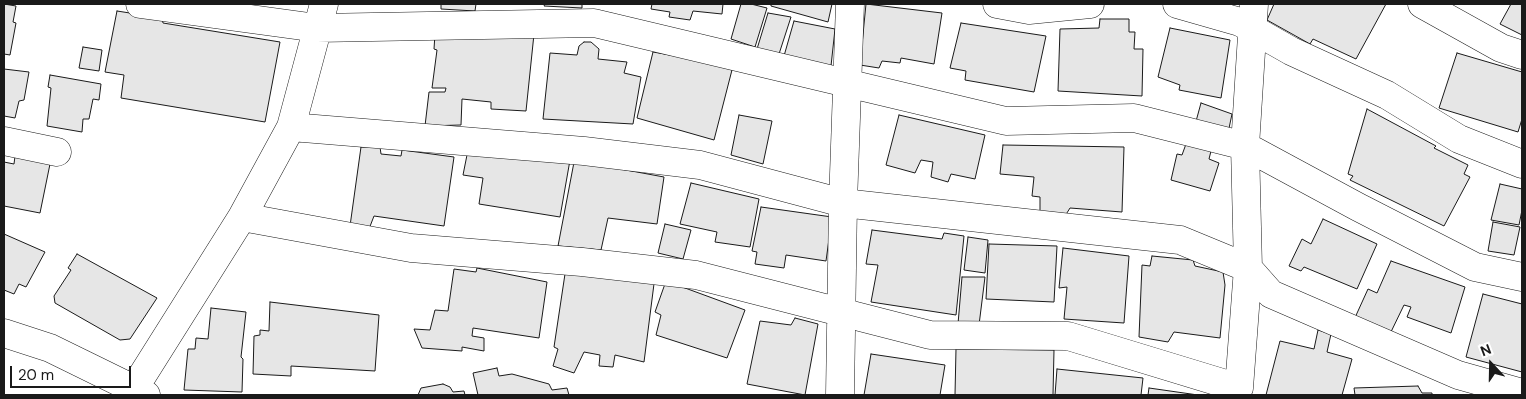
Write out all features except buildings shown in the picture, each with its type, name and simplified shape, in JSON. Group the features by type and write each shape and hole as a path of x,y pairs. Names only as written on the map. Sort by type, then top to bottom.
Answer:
{"street":[{"path":"140,4 320,16 594,23 1006,121 1134,118 1245,146 1475,267 1522,277"},
{"path":"840,395 843,203 850,4"},
{"path":"997,4 1029,10 1090,4"},
{"path":"1177,4 1240,22 1253,16"},
{"path":"1422,4 1501,48 1522,54"},
{"path":"4,333 50,348 136,393 242,217 291,126 320,16"},
{"path":"242,217 411,248 582,262 696,276 930,335 1068,336 1239,392 1248,268 1245,146 1253,16"},
{"path":"1253,16 1291,51 1387,95 1459,140 1522,164"},
{"path":"291,126 584,151 700,165 843,203 1180,240 1248,268 1271,294 1458,374 1522,393"},
{"path":"4,140 58,152"}]}
